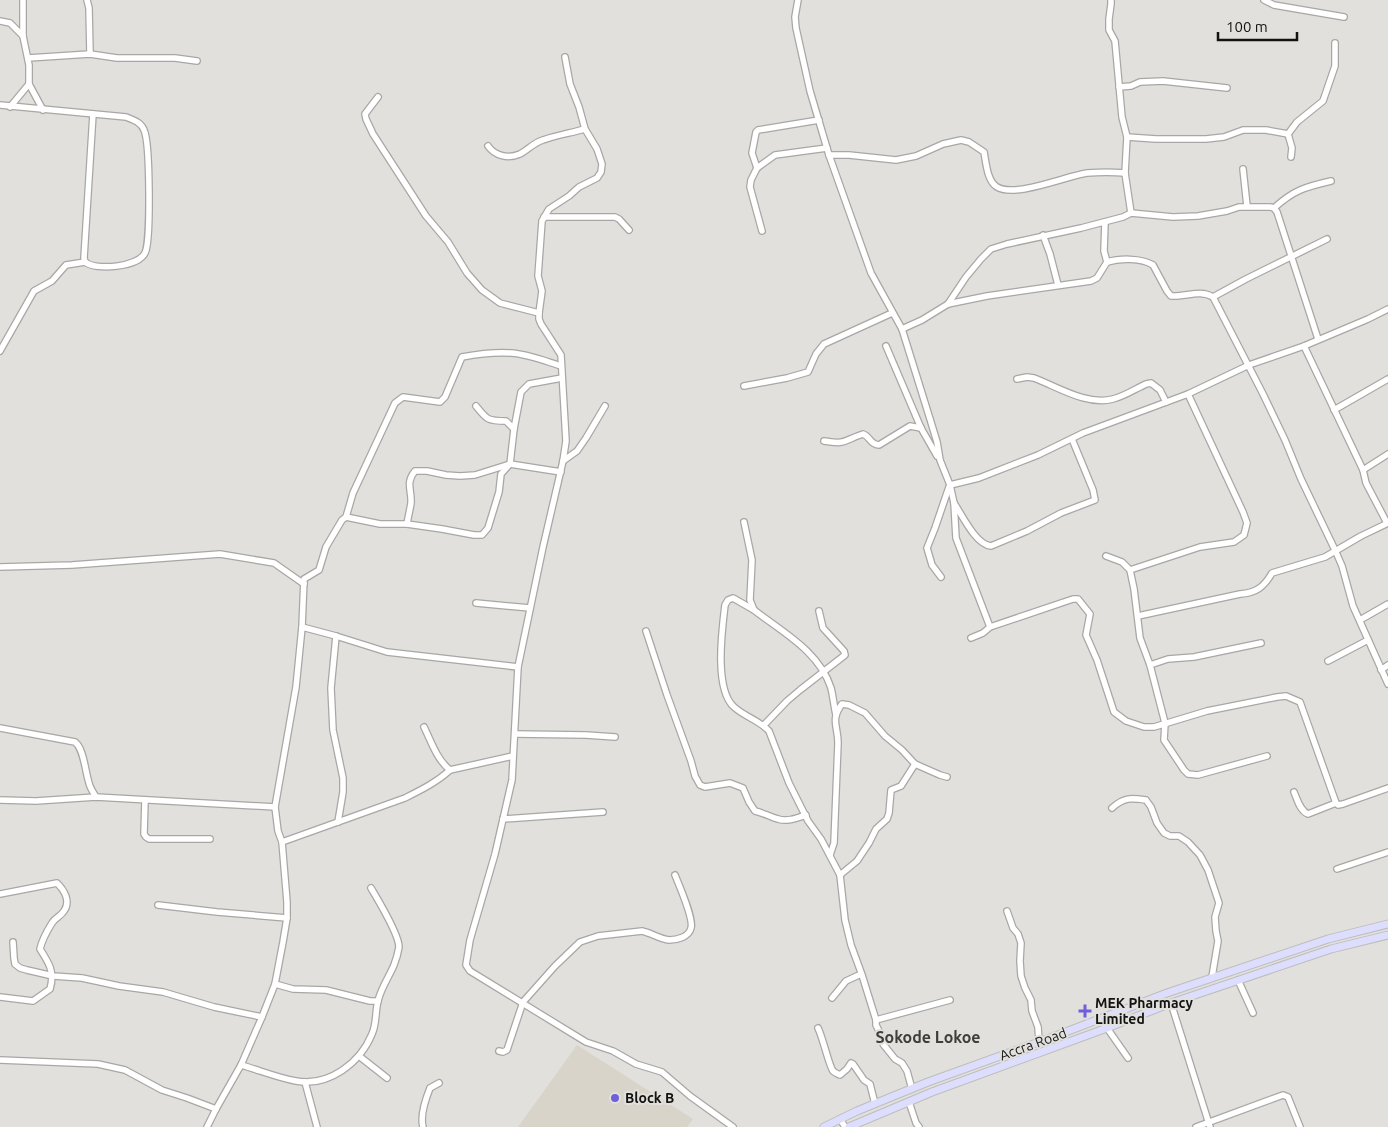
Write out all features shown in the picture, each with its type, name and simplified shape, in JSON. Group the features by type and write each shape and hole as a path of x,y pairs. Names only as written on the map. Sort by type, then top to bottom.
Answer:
{"main road":[{"name":"Accra Road","path":"824,1127 912,1089 1167,993 1328,939 1388,924"},
{"name":"Accra Road","path":"849,1127 909,1102 1171,1003 1331,950 1388,935"}],"street":[{"path":"23,0 23,36 29,65 29,84 43,110"},
{"path":"87,0 90,54"},
{"path":"798,0 795,17 796,28 810,91 829,155 871,273 902,329 933,427 940,460"},
{"path":"1111,0 1109,30 1115,41 1122,117 1127,137 1125,173 1131,213"},
{"path":"1264,0 1274,5 1344,17"},
{"path":"0,21 10,23 23,36"},
{"path":"1288,134 1297,122 1323,101 1335,66 1335,43"},
{"path":"28,58 90,54 117,58 175,58 197,61"},
{"path":"565,57 570,84 585,129 597,149 602,164 601,172 597,178 579,187 549,209 542,220 540,231 538,276 542,291 539,319 561,355 566,441 561,472 518,667 512,780 495,854 470,940 466,965 470,971 586,1042 613,1051 636,1064 662,1072 690,1096 733,1127"},
{"path":"1119,87 1131,86 1140,82 1162,81 1227,88"},
{"path":"10,107 29,84"},
{"path":"378,97 365,114 370,129 426,216 448,242 468,273 482,290 500,304 539,313"},
{"path":"0,105 126,117 139,123 144,130 147,146 149,179 147,250 142,258 117,266 88,265 84,262 66,265 52,281 34,291 0,351"},
{"path":"84,262 93,114"},
{"path":"757,168 752,153 758,130 819,120"},
{"path":"488,146 495,154 518,155 534,143 585,129"},
{"path":"1127,137 1206,139 1224,137 1243,130 1266,130 1288,134"},
{"path":"1288,134 1292,148 1291,157"},
{"path":"829,155 896,160 916,156 943,144 961,140 970,142 984,152 990,179 996,186 1004,190 1042,185 1086,173 1125,173"},
{"path":"762,231 750,187 757,168 775,155 827,148"},
{"path":"1243,168 1248,206"},
{"path":"1274,208 1296,191 1331,181"},
{"path":"948,304 981,259 991,249 1007,244 1105,222 1131,213 1198,216 1248,206 1274,208 1278,212 1318,339"},
{"path":"544,217 615,217 628,230"},
{"path":"902,329 922,320 948,304 1097,278 1107,262 1104,251 1105,222"},
{"path":"1043,236 1058,285"},
{"path":"1213,297 1327,239"},
{"path":"1107,262 1134,260 1150,263 1171,296 1200,293 1213,297 1249,365 1335,550 1342,566 1353,606 1388,684"},
{"path":"950,484 979,478 1038,455 1083,433 1188,394 1249,365 1304,346 1388,309"},
{"path":"744,386 808,372 816,354 824,344 892,313"},
{"path":"886,346 921,428 940,460 950,484 954,502 956,538 990,627"},
{"path":"1138,616 1249,593 1265,584 1272,573 1325,557 1387,523 1366,484 1363,470 1304,346"},
{"path":"207,1127 241,1065 262,1017 275,984 283,942 287,902 282,842 278,831 275,807 296,687 302,627 304,579 320,570 326,547 342,520 346,517 354,493 395,403 403,397 440,402 445,397 462,357 511,353 533,357 562,366"},
{"path":"346,517 380,524 426,526 482,535 488,528 501,474 510,464 521,392 529,384 562,378"},
{"path":"1017,379 1034,378 1072,395 1104,400 1113,399 1151,383 1160,390 1166,402"},
{"path":"1334,410 1388,379"},
{"path":"1130,570 1200,547 1234,542 1244,535 1247,523 1243,512 1188,394"},
{"path":"476,406 491,421 506,422 514,429"},
{"path":"563,461 577,451 605,406"},
{"path":"824,441 843,443 863,434 872,443 879,445 910,426 921,428"},
{"path":"954,502 979,540 985,546 990,546 1027,531 1061,513 1095,500 1093,490 1072,439"},
{"path":"1363,470 1388,454"},
{"path":"407,524 411,504 410,478 415,471 460,476 475,475 510,464 561,472"},
{"path":"941,577 932,565 927,548 936,528 950,484"},
{"path":"744,522 752,560 750,600 754,610"},
{"path":"0,567 220,554 274,563 304,584"},
{"path":"1106,556 1122,562 1130,570 1140,638 1150,665 1165,723 1164,736 1166,743 1184,770 1188,774 1198,775 1267,756"},
{"path":"836,715 830,687 819,663 796,642 754,610 733,598 728,600 725,605 720,663 725,688 732,706 769,731 789,783 808,821 821,838 840,875 850,945 862,974 876,1025 883,1044 895,1059 902,1063 907,1071 912,1089"},
{"path":"971,638 983,633 990,627 1072,598 1078,599 1090,614 1086,635 1097,660 1114,712 1126,721 1144,727 1154,727 1207,711 1286,696 1292,698 1300,702 1336,803"},
{"path":"476,603 530,608"},
{"path":"1360,620 1388,604"},
{"path":"764,726 787,701 823,671 844,657 846,653 823,628 819,611"},
{"path":"302,627 387,652 518,667"},
{"path":"646,631 666,695 700,785 705,787 737,785 743,788 755,812 764,813 778,819 789,820 806,815"},
{"path":"336,636 332,688 333,730 343,778 343,792 338,822"},
{"path":"1328,661 1368,640"},
{"path":"1150,665 1168,659 1194,658 1261,643"},
{"path":"1381,670 1388,666"},
{"path":"830,855 834,844 836,812 838,733 835,719 840,706 844,704 859,709 915,764 940,776 947,777"},
{"path":"424,727 440,760 450,770"},
{"path":"0,728 78,744 82,753 89,785 96,797"},
{"path":"515,734 616,737"},
{"path":"282,842 404,798 418,792 450,770 513,756"},
{"path":"840,875 858,861 876,829 888,819 892,790 901,786 915,764"},
{"path":"1294,792 1302,811 1308,814 1336,803 1338,805 1343,804 1388,788"},
{"path":"0,800 36,801 96,797 275,807"},
{"path":"1112,808 1121,800 1134,798 1146,800 1164,833 1170,836 1180,836 1200,855 1208,870 1219,903 1215,917 1218,941 1212,978"},
{"path":"145,800 144,834 149,840 210,839"},
{"path":"503,819 603,812"},
{"path":"1336,869 1388,852"},
{"path":"499,1051 507,1050 523,1002 555,966 580,942 598,936 642,931 664,939 678,940 689,933 692,927 690,917 675,875"},
{"path":"0,894 57,882 64,890 67,900 65,911 53,921 41,942 40,949 50,964 53,976 50,989 33,1001 0,997"},
{"path":"241,1065 298,1082 314,1082 339,1073 352,1064 366,1047 376,1021 378,1001 394,964 399,946 389,921 371,888"},
{"path":"158,905 286,918"},
{"path":"1008,911 1013,928 1018,934 1021,943 1020,961 1022,976 1038,1027 1039,1042"},
{"path":"13,942 15,964 20,968 53,976 82,978 163,992 214,1007 262,1017"},
{"path":"832,998 846,981 862,974"},
{"path":"1238,980 1253,1014"},
{"path":"275,984 301,990 326,990 370,1001 378,1001"},
{"path":"876,1020 950,1000"},
{"path":"1171,1003 1209,1124"},
{"path":"818,1028 822,1035 832,1070 840,1075 851,1063 853,1064 864,1080 870,1084 876,1104"},
{"path":"1107,1028 1128,1058"},
{"path":"359,1056 387,1078"},
{"path":"0,1060 98,1064 125,1070 162,1090 216,1110"},
{"path":"305,1082 317,1127"},
{"path":"423,1127 421,1118 427,1094 430,1088 439,1083"},
{"path":"1196,1127 1209,1124 1283,1095 1288,1097 1300,1127"},
{"path":"909,1102 919,1127"},
{"path":"840,1119 845,1127"}],"shaded area":[{"path":"577,1045 693,1119 687,1127 518,1127"}],"place":[{"name":"MEK Pharmacy Limited","path":"1085,1011"},
{"name":"Block B","path":"615,1098"}],"district":[{"name":"Sokode Lokoe","path":"928,1037"}]}
